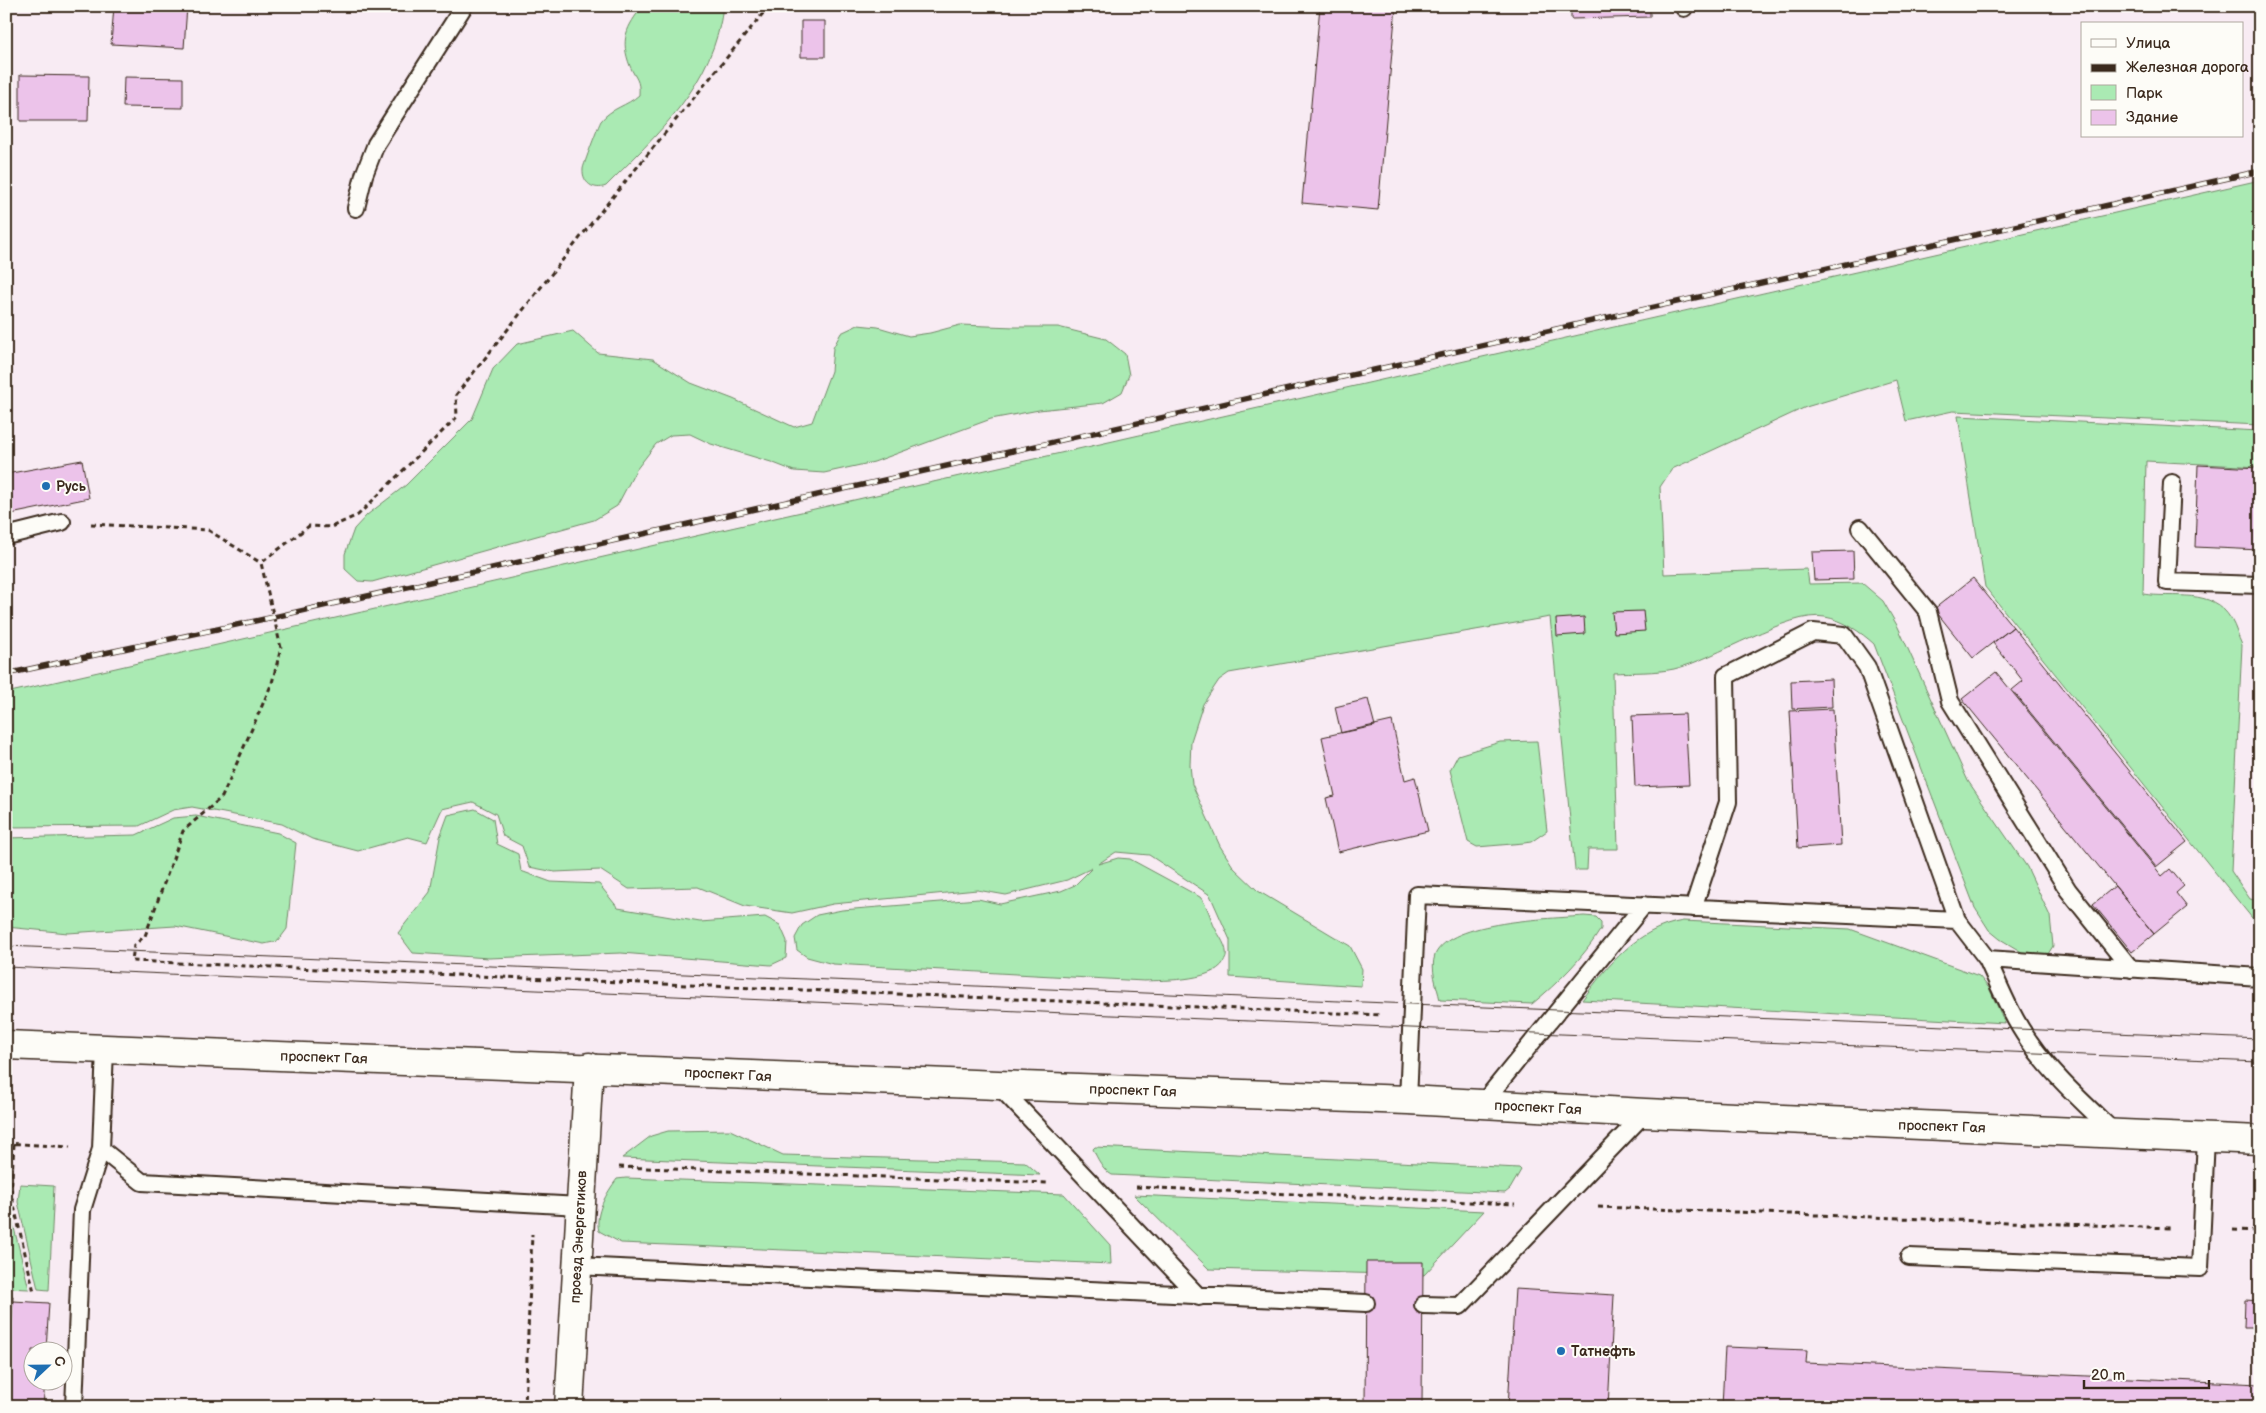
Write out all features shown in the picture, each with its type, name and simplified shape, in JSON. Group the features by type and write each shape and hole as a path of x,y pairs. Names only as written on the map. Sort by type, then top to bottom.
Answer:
{"main road":[{"name":"проспект Гая","path":"6,1045 589,1067 998,1086 1408,1100 1645,1113 2260,1140"},
{"name":"проезд Энергетиков","path":"569,1407 589,1067"}],"lane":[{"path":"356,208 364,176 376,144 464,6"},
{"path":"2172,483 2168,582 2260,585"},
{"path":"6,536 62,522"},
{"path":"1860,528 1928,612 1950,701 2068,890 2131,969"},
{"path":"1692,908 1728,802 1726,676 1813,632 1844,635 1868,667 1957,920 1987,959 2014,1016 2029,1041 2062,1082 2115,1133"},
{"path":"1408,1100 1417,895 1957,920"},
{"path":"1482,1104 1644,906"},
{"path":"1987,959 2260,977"},
{"path":"74,1407 82,1210 101,1150 105,1049"},
{"path":"998,1086 1199,1297"},
{"path":"1423,1305 1460,1306 1645,1113"},
{"path":"1909,1256 2200,1268 2206,1138"},
{"path":"101,1150 142,1182 580,1206"},
{"path":"576,1266 1199,1297 1366,1303"}],"path":[{"path":"261,563 309,526 331,527 358,515 457,417 456,395 598,215 768,6"},
{"path":"62,522 208,530 261,563 281,648 272,683 222,797 183,831 145,936 134,945 132,961 1412,1016"},
{"path":"6,1143 101,1150"},
{"path":"14,1144 11,1193 34,1292"},
{"path":"582,1165 1556,1206 2260,1231"},
{"path":"525,1407 534,1203"}],"green space":[{"path":"643,6 723,6 718,34 709,59 681,106 645,147 606,186 593,187 584,178 583,169 601,121 609,113 639,95 638,82 627,57 625,41 632,21"},
{"path":"2260,180 2260,425 1953,411 1906,421 1896,380 1806,407 1672,469 1660,487 1664,574 1807,569 1809,584 1862,583 1883,601 1898,627 1968,781 2027,867 2050,916 2053,946 2048,954 2041,957 2025,954 2000,939 1989,930 1975,908 1874,644 1851,627 1825,617 1810,617 1792,621 1674,669 1652,672 1613,673 1618,849 1588,849 1587,870 1575,870 1550,617 1229,673 1219,680 1203,704 1191,741 1190,765 1192,784 1220,846 1234,868 1258,891 1350,946 1362,969 1361,986 1230,977 1230,940 1210,895 1149,855 1116,852 1098,864 1118,858 1130,859 1200,897 1226,949 1226,957 1221,965 1213,971 1177,980 1144,981 833,964 807,957 797,950 795,938 802,925 817,915 842,910 978,899 1000,904 1061,891 1075,885 1092,868 1067,880 1006,895 977,890 833,904 792,913 745,906 698,887 629,889 600,870 555,872 529,867 522,846 503,836 496,814 473,802 442,809 427,842 408,837 358,851 312,839 282,824 192,807 173,810 139,826 6,827 6,693"},
{"path":"858,325 878,327 909,336 960,325 1058,327 1106,339 1125,354 1129,375 1122,392 1103,403 1039,410 991,419 874,462 824,473 794,471 711,444 690,434 671,435 656,444 636,470 617,506 594,520 372,582 358,581 345,569 345,554 354,529 367,515 406,485 472,419 493,369 517,344 573,331 598,353 653,359 691,383 733,399 794,427 812,422 831,371 833,348 841,333"},
{"path":"1958,416 2260,431 2260,467 2146,461 2143,594 2192,596 2214,602 2231,619 2242,645 2231,871 2250,899 2260,901 2260,941 2252,918 1985,587"},
{"path":"1537,741 1547,831 1531,842 1524,843 1477,847 1468,842 1450,770 1458,755 1500,742"},
{"path":"475,809 493,819 497,844 518,854 521,871 551,882 599,884 618,908 700,922 765,917 780,925 787,941 786,958 771,965 621,953 489,958 413,953 398,933 430,892 440,837 448,815"},
{"path":"196,816 278,833 296,843 287,929 278,941 264,944 175,926 68,933 6,927 6,838 136,835 173,818"},
{"path":"1584,916 1596,917 1601,922 1601,929 1570,969 1532,1004 1440,1000 1433,966 1435,955 1444,943 1480,928 1526,920"},
{"path":"1683,921 1850,929 1979,976 1989,988 2005,1023 1582,1000 1613,962 1637,940 1666,925"},
{"path":"730,1130 783,1155 1025,1162 1040,1175 622,1158 651,1136 668,1131"},
{"path":"1095,1147 1519,1168 1521,1170 1510,1189 1505,1193 1112,1175 1098,1160 1093,1149"},
{"path":"617,1179 1064,1194 1110,1245 1111,1264 621,1243 599,1231 598,1218 602,1204 613,1184"},
{"path":"20,1184 54,1186 49,1290 38,1289 18,1202"},
{"path":"6,1195 29,1289 6,1288"},
{"path":"1134,1195 1484,1211 1424,1275 1209,1269"}],"building":[{"path":"114,6 187,6 184,48 111,44"},
{"path":"1320,6 1396,6 1378,210 1302,203"},
{"path":"1571,6 1650,6 1650,17 1571,19"},
{"path":"801,21 825,21 825,57 801,57"},
{"path":"20,75 89,76 88,121 20,121"},
{"path":"124,77 183,78 183,108 123,107"},
{"path":"2256,365 2260,365 2260,379"},
{"name":"Русь","path":"82,460 89,498 6,515 6,474"},
{"path":"2198,465 2260,468 2260,550 2195,547"},
{"path":"1853,551 1854,579 1814,580 1812,552"},
{"path":"1973,578 2013,627 1973,658 1934,609"},
{"path":"1643,611 1645,631 1614,633 1612,612"},
{"path":"1584,617 1585,634 1557,636 1556,619"},
{"path":"2013,627 2187,842 2156,867 2012,690 2023,681 1993,643"},
{"path":"1996,672 2162,876 2170,869 2184,886 2176,893 2187,907 2154,934 1962,699"},
{"path":"1831,679 1832,707 1792,709 1791,681"},
{"path":"1368,699 1375,726 1341,733 1335,707"},
{"path":"1833,709 1841,845 1798,848 1790,711"},
{"path":"1685,714 1689,785 1635,787 1632,716"},
{"path":"1392,721 1405,780 1415,777 1428,831 1338,852 1326,798 1335,796 1322,737"},
{"path":"2115,886 2154,934 2132,952 2093,904"},
{"path":"1366,1262 1423,1262 1422,1407 1365,1407"},
{"name":"Татнефть","path":"1515,1289 1614,1295 1608,1407 1508,1407"},
{"path":"6,1296 13,1296 6,1407"},
{"path":"2245,1300 2260,1301 2260,1328 2244,1328"},
{"path":"13,1301 49,1303 47,1340 22,1340 22,1390 44,1390 43,1407 6,1407"},
{"path":"1725,1347 1807,1350 1806,1363 2260,1384 2260,1407 1722,1407"}],"tram line":[{"path":"6,946 2260,1039"},
{"path":"6,967 1411,1028 2260,1062"}],"railway":[{"path":"6,674 274,617 2260,171"}],"place":[{"name":"Русь","path":"46,486"},
{"name":"Татнефть","path":"1561,1351"}]}
